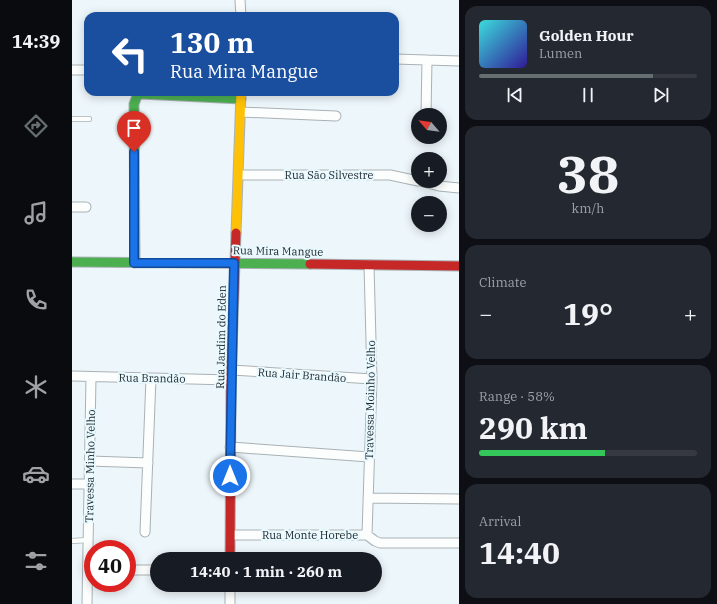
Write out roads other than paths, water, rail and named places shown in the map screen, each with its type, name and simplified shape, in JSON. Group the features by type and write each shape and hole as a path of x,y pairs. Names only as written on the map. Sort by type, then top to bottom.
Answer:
{"street":[{"path":"240,0 241,12"},
{"path":"399,59 459,61"},
{"path":"426,108 427,60"},
{"path":"72,70 84,70"},
{"path":"134,263 134,104 137,96"},
{"name":"Rua Jardim do Eden","path":"230,552 231,380 241,96"},
{"path":"241,112 336,116"},
{"name":"Rua São Silvestre","path":"239,175 390,175 411,179"},
{"name":"Rua São Silvestre","path":"447,187 459,188"},
{"path":"72,207 86,207"},
{"name":"Rua Mira Mangue","path":"72,262 459,266"},
{"name":"Travessa Moinho Velho","path":"367,534 372,380 369,265"},
{"name":"Rua Jair Brandão","path":"232,370 372,380"},
{"name":"Rua Brandão","path":"72,376 231,380"},
{"name":"Travessa Minho Velho","path":"89,540 91,377"},
{"path":"146,532 151,378"},
{"path":"230,447 369,457"},
{"path":"90,461 148,463"},
{"path":"72,484 90,484"},
{"path":"368,498 459,500"},
{"name":"Rua Monte Horebe","path":"231,535 367,534 370,538 380,543 459,543"},
{"path":"136,570 150,570"},
{"name":"Travessa Minho Velho","path":"88,604 89,592"},
{"path":"230,592 230,604"}],"lane":[{"path":"72,119 90,119"},
{"path":"72,541 84,540"}]}
